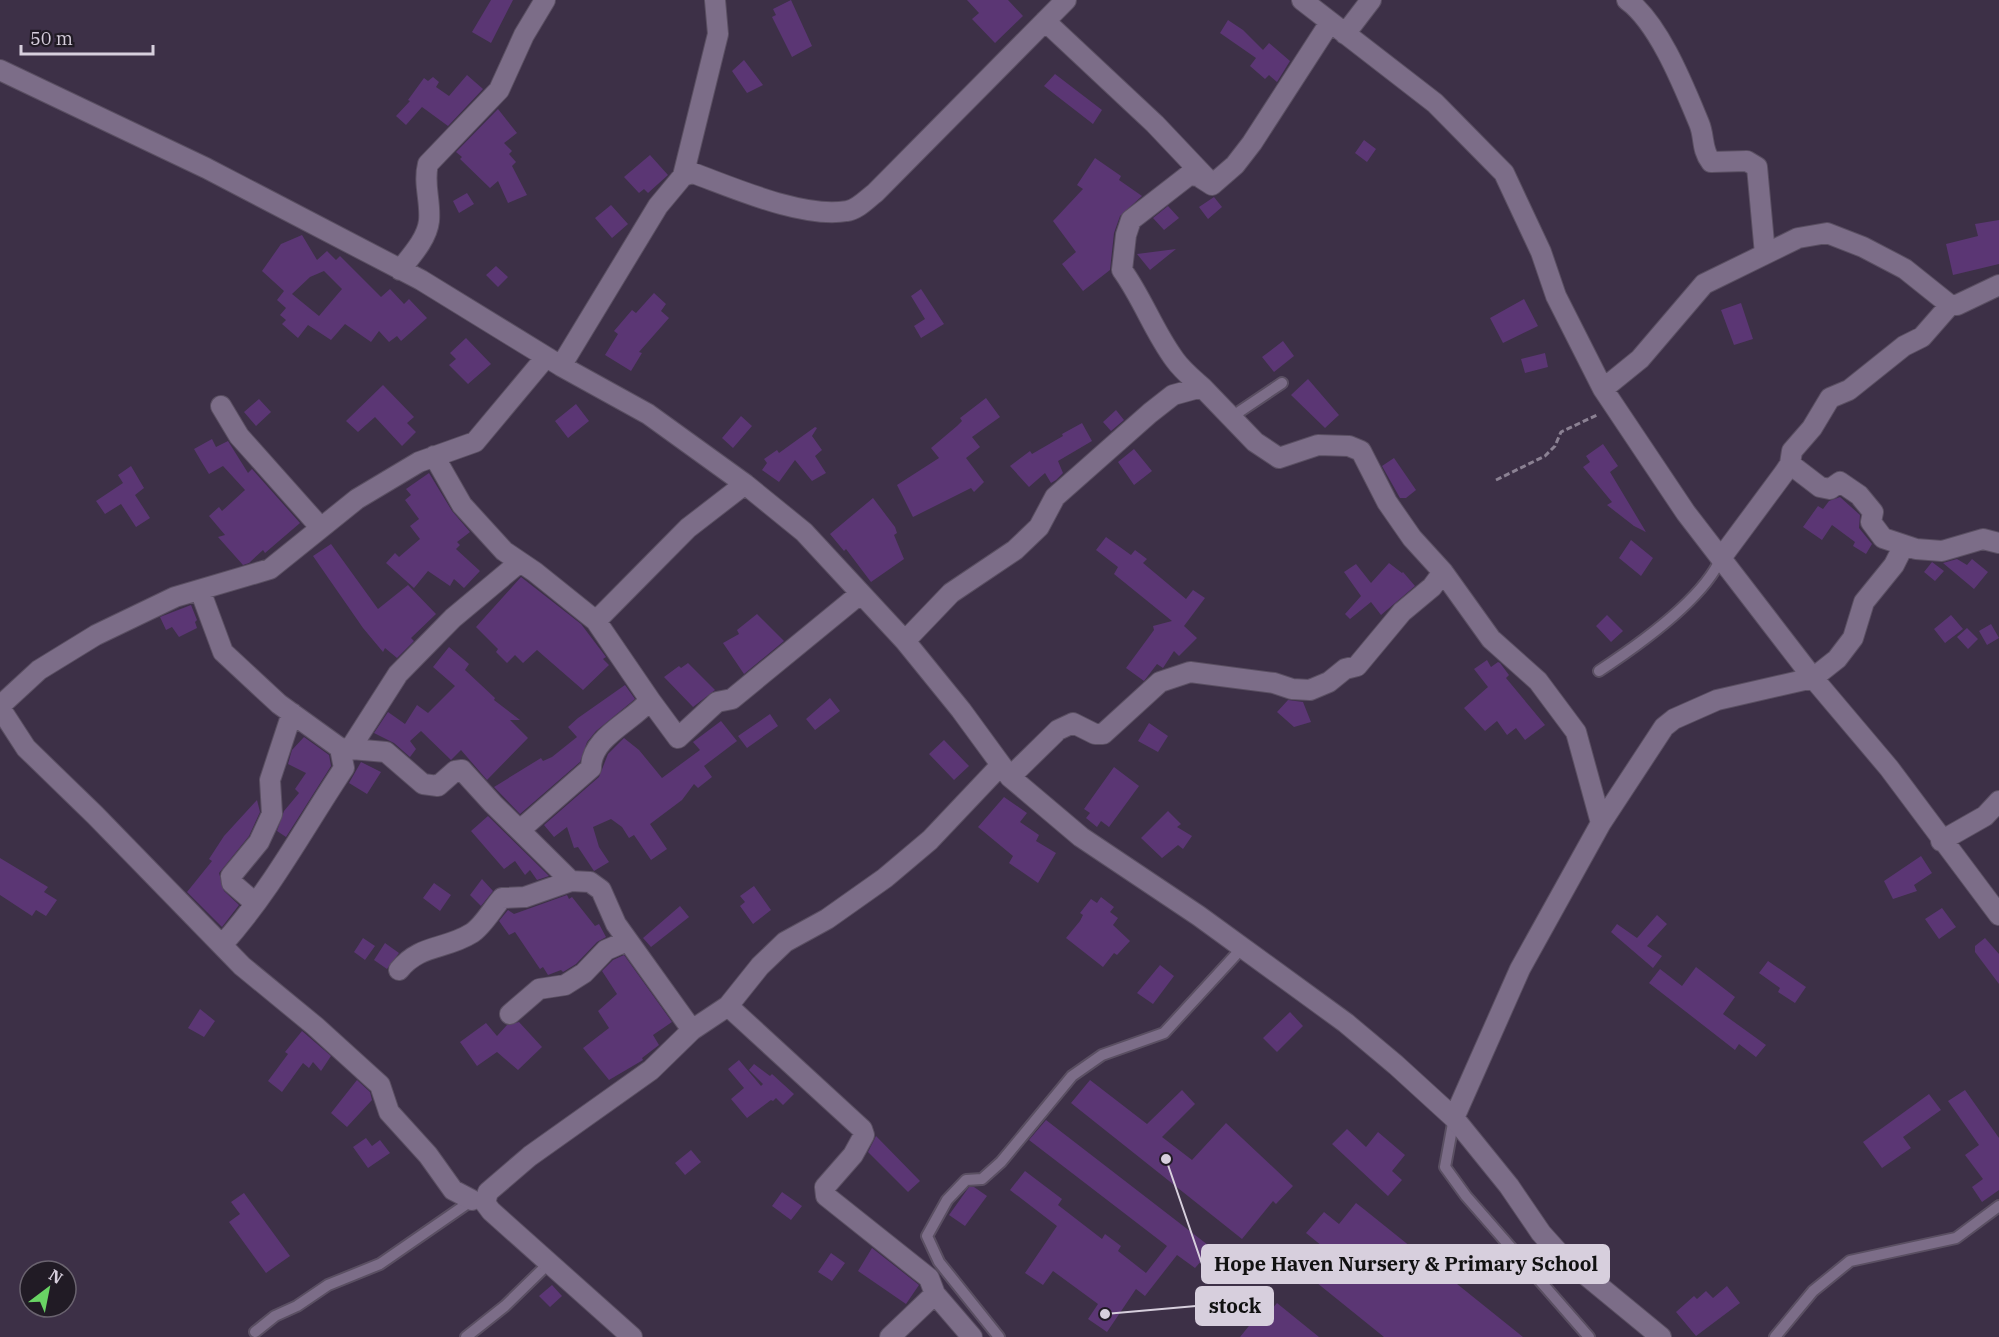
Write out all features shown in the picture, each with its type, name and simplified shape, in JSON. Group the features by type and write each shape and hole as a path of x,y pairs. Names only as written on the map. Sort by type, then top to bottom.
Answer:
{"street":[{"path":"400,270 422,240 429,221 424,179 428,164 499,90 524,35 545,0"},
{"path":"632,1337 548,1264 490,1210 480,1196 453,1190 428,1155 388,1113 380,1085 315,1026 242,966 95,815 26,748 0,707 39,670 96,635 175,597 270,568 357,499 419,462 476,442 554,361 658,206 683,176 718,34 715,0"},
{"path":"683,176 693,173 758,197 810,210 850,211 875,194 1066,0"},
{"path":"1302,0 1435,103 1504,173 1541,252 1556,296 1603,389 1686,513 1813,678 1889,768 1941,841 1999,915"},
{"path":"1212,185 1235,165 1337,29 1371,0"},
{"path":"1627,0 1656,34 1700,126 1704,153 1711,162 1746,161 1757,167 1765,254"},
{"path":"1045,21 1155,124 1212,185"},
{"path":"0,70 206,168 400,270 648,414 745,484 804,532 905,641 961,710 1005,771 1081,837 1159,887 1346,1023 1454,1118 1491,1162 1541,1233 1559,1253 1661,1337"},
{"path":"1212,185 1198,176 1189,175 1131,220 1126,234 1122,270 1139,294 1155,327 1176,361 1230,418 1255,442 1280,458 1318,445 1349,446 1361,451 1387,502 1412,538 1443,572 1491,639 1538,681 1576,732 1601,824"},
{"path":"1603,389 1640,359 1704,284 1798,238 1827,233 1863,247 1905,269 1950,305 1957,306 1999,285"},
{"path":"1721,558 1790,464 1792,451 1812,429 1830,398 1849,390 1904,346 1922,338 1950,305"},
{"path":"905,641 951,593 1015,550 1039,527 1055,497 1150,413 1173,395 1202,387"},
{"path":"221,406 239,436 321,528"},
{"path":"434,456 462,505 504,551 596,621 678,738 717,702 732,699 860,594"},
{"path":"1790,464 1820,487 1830,489 1840,482 1859,495 1873,512 1871,522 1883,538 1904,545 1942,551 1983,539 1999,543"},
{"path":"596,621 688,528 745,484"},
{"path":"1454,1118 1520,969 1601,824 1664,727 1674,719 1717,700 1813,678 1837,659 1853,638 1864,602 1894,565 1904,545"},
{"path":"222,945 255,903 305,831 344,768 345,749 398,674 453,618 520,561"},
{"path":"480,1196 530,1156 651,1070 693,1030 728,1006 759,966 784,942 827,919 885,878 1005,771 1058,730 1073,723 1095,734 1103,734 1160,682 1190,672 1310,690 1329,682 1346,669 1357,666 1402,612 1432,586 1443,572"},
{"path":"200,590 223,652 292,713 345,749 386,752 423,784 438,786 455,771 462,770 571,880"},
{"path":"520,830 591,768 591,756 602,741 639,714 650,700"},
{"path":"255,903 232,883 231,876 259,842 272,814 270,780 292,713"},
{"path":"1941,841 1985,816 1999,801"},
{"path":"399,970 410,957 451,945 475,931 502,898 525,897 571,880 590,882 601,890 616,924 627,941 693,1030"},
{"path":"510,1014 539,989 565,985 584,973 606,950 627,941"},
{"path":"728,1006 862,1130 864,1135 853,1155 825,1187 826,1196 929,1278 935,1294 972,1337"},
{"path":"890,1337 935,1294"}],"lane":[{"path":"1230,418 1282,383"},
{"path":"1599,671 1648,636 1680,608 1714,575 1721,558"},
{"path":"999,1337 939,1262 927,1236 947,1200 966,1180 982,1179 1001,1162 1072,1076 1102,1055 1164,1033 1242,948"},
{"path":"1454,1118 1444,1167 1466,1196 1589,1337"},
{"path":"255,1332 275,1316 297,1306 328,1285 380,1264 480,1196"},
{"path":"1775,1337 1813,1291 1850,1261 1956,1238 1999,1206"},
{"path":"466,1337 505,1306 548,1264"}],"path":[{"path":"1496,480 1545,456 1555,446 1561,432 1571,425 1616,408"}],"building":[{"path":"491,0 513,0 491,43 472,32"},
{"path":"791,0 812,46 792,57 772,17 776,15 773,9"},
{"path":"967,0 1008,0 1023,16 995,43 972,19 979,13"},
{"path":"1228,20 1243,30 1263,50 1269,43 1290,61 1277,82 1269,75 1265,79 1250,66 1256,58 1220,33"},
{"path":"744,60 763,85 747,93 732,71"},
{"path":"1055,74 1102,110 1093,124 1044,86"},
{"path":"467,75 483,89 448,126 422,107 406,125 396,116 410,101 408,100 424,78 428,81 433,77 439,82 436,87 449,96"},
{"path":"498,109 517,133 504,143 512,151 509,154 516,162 512,166 527,195 508,203 498,181 490,188 460,159 462,157 456,152"},
{"path":"1364,140 1376,149 1367,162 1355,153"},
{"path":"650,155 668,175 648,193 644,189 639,193 624,177"},
{"path":"1095,158 1121,176 1119,180 1142,196 1120,216 1114,233 1110,270 1083,291 1062,264 1076,252 1053,221 1083,189 1077,185"},
{"path":"467,193 474,204 459,213 453,201"},
{"path":"1214,197 1222,207 1208,219 1199,207"},
{"path":"611,205 628,224 612,238 595,218"},
{"path":"1168,206 1179,218 1164,230 1153,218"},
{"path":"1999,220 1999,264 1953,275 1946,244 1978,236 1975,224"},
{"path":"302,235 317,260 327,251 336,260 340,256 381,297 390,289 404,304 409,299 427,318 401,341 397,336 389,342 379,331 371,342 345,324 331,340 308,325 298,338 282,324 286,320 280,315 286,308 277,300 284,291 262,271 281,244","holes":["324,271 342,289 319,316 292,294 310,277"]},
{"path":"1176,249 1150,270 1137,254"},
{"path":"496,266 508,277 498,287 486,275"},
{"path":"921,289 944,324 921,338 914,326 925,319 911,296"},
{"path":"654,293 666,304 661,311 669,318 639,352 642,353 631,371 605,355 618,334 614,331 632,310 636,313"},
{"path":"1524,299 1538,326 1503,343 1490,318"},
{"path":"1741,303 1753,339 1734,345 1721,310"},
{"path":"466,338 491,364 468,384 449,365 456,359 450,353"},
{"path":"1283,341 1294,356 1274,372 1262,357"},
{"path":"1545,353 1548,367 1525,373 1521,359"},
{"path":"1308,379 1339,415 1325,428 1291,395"},
{"path":"383,385 414,417 407,423 416,432 402,446 375,417 358,432 346,421"},
{"path":"986,398 1000,417 972,437 980,447 966,458 984,482 974,492 971,488 913,517 897,485 939,458 931,448 962,421 960,418"},
{"path":"259,399 271,412 256,426 244,412"},
{"path":"576,404 589,421 568,438 555,421"},
{"path":"1116,410 1124,420 1111,431 1103,422"},
{"path":"741,416 752,426 733,448 722,438"},
{"path":"1082,423 1092,441 1058,461 1063,473 1051,483 1045,473 1029,487 1010,466 1030,451 1032,454"},
{"path":"815,427 817,428 812,436 822,450 815,456 826,473 812,481 795,460 779,482 762,470 767,463 764,459 777,450 779,453"},
{"path":"212,439 216,447 228,441 248,473 252,469 300,523 265,553 263,550 249,563 243,565 218,537 225,535 209,516 219,507 222,511 245,490 223,466 209,474 194,449"},
{"path":"1603,444 1618,466 1610,472 1646,532 1634,526 1607,505 1612,502 1583,467 1590,462 1586,456"},
{"path":"1134,449 1152,471 1134,485 1118,462"},
{"path":"1394,458 1416,490 1406,498 1400,498 1382,466"},
{"path":"131,466 144,488 135,495 150,518 136,527 121,504 105,514 96,501 123,483 118,475"},
{"path":"429,473 452,511 470,532 457,542 460,545 456,549 480,571 464,588 454,579 450,586 428,571 414,588 386,563 395,553 399,557 420,539 410,526 419,519 405,500 411,495 406,489"},
{"path":"1840,497 1860,515 1859,528 1872,544 1866,554 1853,546 1855,542 1832,525 1822,540 1803,527 1818,506 1823,509 1829,501"},
{"path":"873,498 895,527 897,533 894,535 904,559 871,582 846,549 844,551 830,534"},
{"path":"1106,537 1131,555 1135,550 1147,559 1143,563 1186,599 1193,590 1205,598 1184,626 1197,638 1179,656 1174,651 1163,668 1157,664 1144,681 1126,668 1154,630 1153,626 1172,621 1114,574 1118,567 1096,550"},
{"path":"1631,540 1653,558 1641,576 1619,558"},
{"path":"331,544 378,609 408,585 436,614 411,638 414,641 397,658 385,648 383,652 363,628 313,556"},
{"path":"1957,559 1967,565 1972,559 1988,572 1974,589 1943,563"},
{"path":"1932,562 1944,571 1935,581 1924,572"},
{"path":"1389,563 1403,572 1415,586 1381,615 1371,602 1350,619 1345,614 1361,596 1344,572 1356,564 1371,583"},
{"path":"521,577 581,624 606,657 603,659 609,665 583,690 537,650 523,663 515,655 507,663 496,652 498,649 476,627"},
{"path":"191,605 197,620 195,622 197,628 179,637 172,627 166,630 160,617"},
{"path":"757,614 784,641 744,674 723,643 739,634 737,630"},
{"path":"1607,615 1623,631 1611,642 1596,626"},
{"path":"1951,615 1963,629 1945,643 1934,629"},
{"path":"1991,624 1999,638 1987,645 1979,631"},
{"path":"1967,628 1978,639 1968,649 1957,637"},
{"path":"449,647 469,664 465,670 495,698 494,700 520,720 510,720 528,738 487,780 461,750 451,760 421,731 410,741 416,749 410,757 394,743 374,733 388,712 405,724 417,705 428,713 455,686 433,667"},
{"path":"1487,660 1491,667 1500,663 1509,675 1506,678 1545,725 1525,740 1516,728 1507,735 1497,721 1485,731 1464,708 1488,687 1474,669"},
{"path":"688,663 715,690 693,707 664,677 679,666 681,668"},
{"path":"625,685 635,699 596,731 587,742 580,762 520,814 494,787 541,758 543,761 552,757 577,737 568,727"},
{"path":"830,698 840,711 815,730 806,719"},
{"path":"1288,700 1303,702 1311,722 1294,727 1277,712"},
{"path":"770,714 778,726 747,748 738,736"},
{"path":"721,721 737,741 704,766 712,777 698,788 694,784 682,800 650,824 667,849 651,860 634,835 629,838 622,827 611,819 593,827 599,847 609,862 594,871 578,847 574,848 567,827 554,837 544,825 599,777 608,754 624,738 639,750 662,778 700,750 693,742"},
{"path":"1149,723 1168,736 1158,752 1138,741"},
{"path":"304,737 329,755 331,766 286,837 277,831 284,811 299,793 295,789 306,773 288,764 292,750"},
{"path":"944,740 969,766 954,780 929,754"},
{"path":"361,762 381,772 367,794 349,783"},
{"path":"1114,767 1139,786 1109,827 1101,821 1097,827 1086,818 1090,813 1084,809"},
{"path":"1004,797 1027,813 1020,822 1039,835 1036,841 1056,853 1038,883 1009,863 1013,856 978,827"},
{"path":"257,800 260,812 249,836 219,873 224,891 239,905 222,927 187,892 212,861 209,859 224,836"},
{"path":"1168,811 1181,824 1177,827 1192,836 1183,849 1178,845 1162,858 1141,838"},
{"path":"488,816 549,876 537,880 530,870 525,875 515,861 504,869 471,831"},
{"path":"1921,856 1932,873 1914,885 1917,891 1893,899 1884,881"},
{"path":"0,858 48,887 44,892 57,900 46,916 36,910 32,916 0,895"},
{"path":"482,879 493,891 481,906 470,895"},
{"path":"434,883 451,895 440,911 423,898"},
{"path":"754,886 771,910 753,924 740,906 745,902 740,896"},
{"path":"567,895 569,899 572,897 595,926 599,924 606,937 597,942 576,964 563,972 561,970 548,975 543,967 540,969 515,932 509,935 499,921 508,910 514,914"},
{"path":"1101,897 1114,907 1110,912 1118,918 1113,925 1130,941 1117,955 1114,953 1103,967 1066,938 1080,921 1083,915 1080,913 1091,899 1097,903"},
{"path":"680,906 689,917 651,947 643,938"},
{"path":"1942,908 1956,927 1939,939 1925,919"},
{"path":"1657,915 1667,924 1647,946 1662,956 1653,968 1611,932 1617,924 1637,938"},
{"path":"363,938 375,946 365,960 354,952"},
{"path":"1985,938 1999,954 1999,984 1975,952 1975,946"},
{"path":"385,943 399,953 387,969 374,960"},
{"path":"624,955 672,1022 653,1035 659,1045 642,1058 643,1060 609,1080 583,1048 609,1028 598,1011 617,994 602,971 613,960"},
{"path":"1768,961 1806,987 1795,1003 1778,992 1780,988 1759,973"},
{"path":"1160,965 1174,976 1153,1004 1137,993"},
{"path":"1696,967 1735,997 1723,1014 1766,1045 1756,1057 1739,1044 1735,1050 1649,983 1660,969 1682,986"},
{"path":"200,1009 215,1021 204,1037 188,1028"},
{"path":"1290,1012 1303,1026 1277,1052 1263,1038"},
{"path":"519,1022 542,1047 518,1070 497,1052 477,1066 460,1042 486,1023 497,1036 507,1025"},
{"path":"302,1031 331,1056 321,1071 313,1062 309,1068 303,1063 282,1092 268,1081 288,1054 285,1052"},
{"path":"739,1060 761,1086 763,1084 749,1070 754,1064 770,1076 772,1074 794,1094 783,1105 776,1098 771,1100 747,1118 731,1099 744,1088 728,1069"},
{"path":"357,1080 370,1092 372,1100 347,1127 331,1113"},
{"path":"1090,1080 1147,1124 1182,1090 1195,1104 1162,1137 1192,1160 1226,1123 1293,1186 1276,1204 1273,1201 1242,1239 1071,1103"},
{"path":"1965,1090 1999,1138 1999,1190 1982,1202 1972,1187 1983,1179 1965,1155 1979,1145 1948,1101"},
{"path":"1929,1094 1941,1110 1903,1137 1911,1148 1882,1168 1863,1142"},
{"path":"1046,1120 1217,1252 1209,1264 1203,1259 1195,1268 1177,1255 1145,1296 1136,1289 1107,1332 1088,1319 1098,1304 1053,1271 1043,1285 1025,1273 1057,1226 1010,1190 1025,1171 1062,1199 1058,1205 1102,1239 1105,1234 1121,1246 1118,1251 1146,1273 1167,1246 1029,1140"},
{"path":"1347,1129 1366,1147 1378,1132 1405,1155 1392,1171 1402,1180 1388,1196 1332,1144"},
{"path":"876,1136 920,1181 908,1192 868,1152"},
{"path":"366,1138 372,1146 380,1140 390,1153 368,1168 353,1147"},
{"path":"691,1150 701,1162 685,1175 675,1163"},
{"path":"969,1187 974,1187 987,1196 965,1226 949,1215"},
{"path":"782,1192 802,1206 791,1220 772,1206"},
{"path":"244,1193 290,1256 266,1273 229,1222 240,1214 231,1202"},
{"path":"1356,1203 1523,1337 1384,1337 1301,1270 1322,1246 1306,1233 1324,1212 1339,1224"},
{"path":"872,1248 919,1285 906,1304 858,1271"},
{"path":"831,1253 845,1263 832,1281 818,1272"},
{"path":"552,1285 562,1296 550,1307 539,1296"},
{"path":"1727,1286 1740,1303 1696,1336 1676,1312 1694,1296 1697,1299 1706,1291 1713,1298"},
{"path":"1277,1303 1319,1337 1240,1337 1265,1306 1271,1310"}],"place":[{"name":"Hope Haven Nursery & Primary School","path":"1166,1159"},
{"name":"stock","path":"1105,1314"}]}
